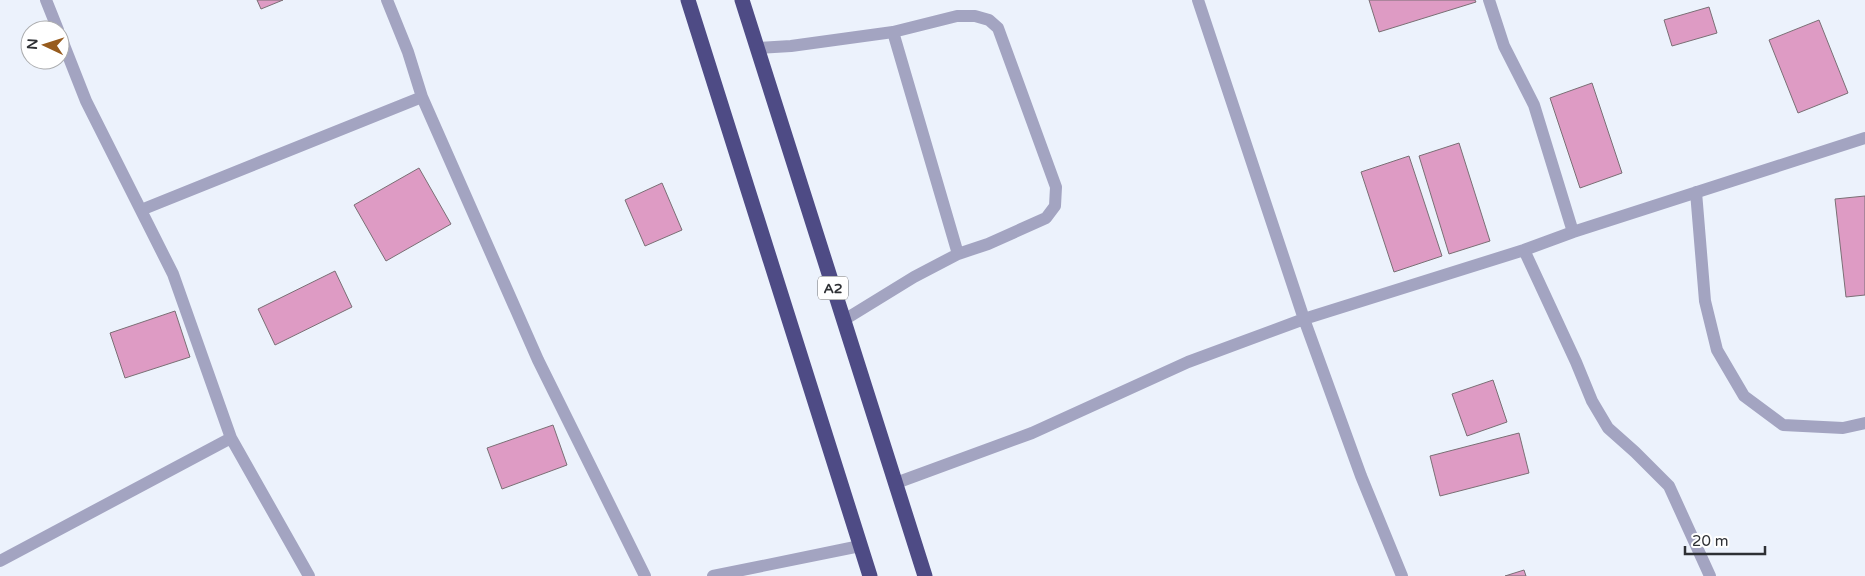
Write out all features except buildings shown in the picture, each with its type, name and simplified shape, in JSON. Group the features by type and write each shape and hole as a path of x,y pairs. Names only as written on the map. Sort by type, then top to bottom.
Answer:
{"highway":[{"path":"688,0 870,576"},
{"name":"A2","path":"742,0 925,576"}],"street":[{"path":"46,0 54,20"},
{"path":"387,0 408,52 422,98 538,360 645,576"},
{"path":"1198,0 1304,319 1362,476 1402,576"},
{"path":"1489,0 1504,46 1534,105 1573,232"},
{"path":"757,48 791,46 893,32 957,16 976,16 989,20 998,28 1056,187 1055,206 1046,218 988,244 958,254 914,277 844,320"},
{"path":"893,32 958,254"},
{"path":"70,60 86,101 173,274 230,438 309,576"},
{"path":"141,210 422,98"},
{"path":"896,483 1032,434 1188,362 1304,319 1524,250 1573,232 1865,138"},
{"path":"1696,192 1705,301 1717,350 1744,396 1783,425 1843,428 1865,423"},
{"path":"1524,250 1592,401 1608,428 1635,452 1668,486 1710,576"},
{"path":"0,561 230,438"},
{"path":"713,576 860,546"}]}
